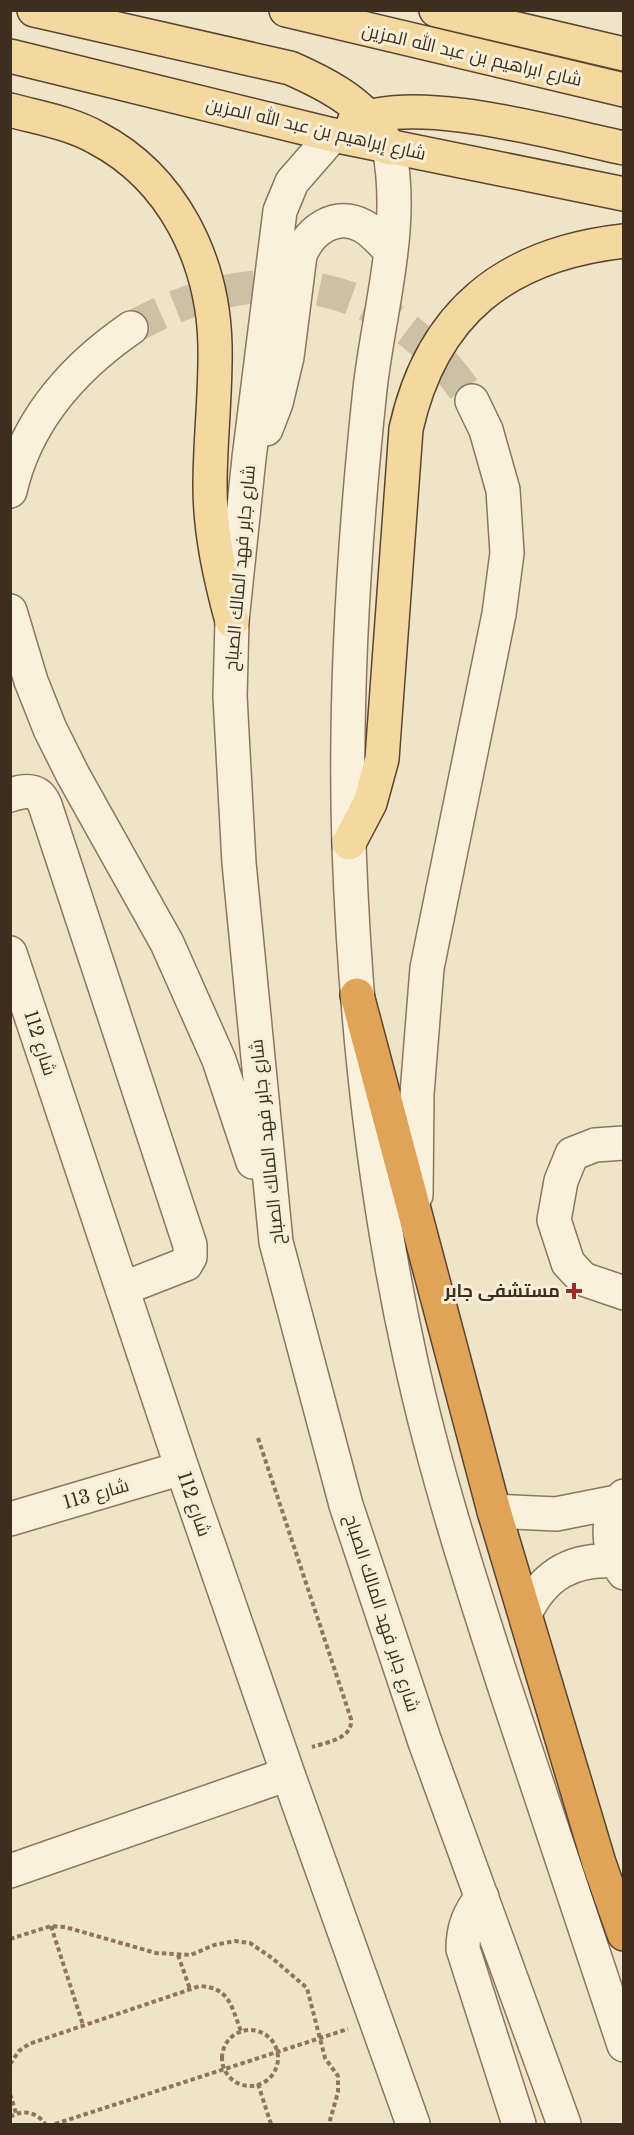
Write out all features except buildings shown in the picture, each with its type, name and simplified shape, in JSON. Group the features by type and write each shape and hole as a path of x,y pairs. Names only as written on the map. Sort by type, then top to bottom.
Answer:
{"highway":[{"path":"357,996 494,1511 599,1863 624,1934"}],"main road":[{"path":"34,10 290,68 319,81 369,116 389,148"},
{"name":"شارع ابراهيم بن عبد الله المزين","path":"286,10 624,90"},
{"path":"436,10 624,54"},
{"name":"شارع إبراهيم بن عبد الله المزين","path":"10,56 389,148 624,194"},
{"path":"10,110 67,125 95,136 120,151 160,187 187,229 204,274 214,320 211,515 221,582 232,621"},
{"path":"333,135 369,116 431,113 467,116 624,148"},
{"path":"349,843 370,803 382,759 406,429 412,399 423,369 452,325 469,305 499,282 553,256 577,249 624,242"}],"street":[{"name":"شارع جابر فهد المالك الصباح","path":"333,135 292,182 280,211 249,458 232,621 230,696 239,863 276,1242 346,1505 425,1742 564,2124"},
{"path":"389,148 394,189 391,251 371,386 356,537 349,690 349,843 357,996 377,1178 408,1347 432,1448 485,1626 624,2045"},
{"path":"249,458 269,424 283,380 300,255 305,243 323,226 348,221 372,232 391,251"},
{"path":"10,491 22,455 54,399 76,372 102,348 131,328"},
{"path":"417,1221 417,1094 428,968 500,614 507,553 503,490 489,440 472,401"},
{"path":"10,611 31,681 50,729 167,943 198,1011 241,1119 276,1242"},
{"path":"10,795 22,791 32,792 42,799 45,805 190,1245 190,1257 186,1264 122,1289"},
{"name":"شارع 112","path":"10,953 182,1468 413,2124"},
{"path":"624,1143 595,1145 572,1154 561,1181 554,1220 568,1263 583,1279 624,1293"},
{"name":"شارع 113","path":"10,1519 182,1468"},
{"path":"494,1511 556,1515 620,1499"},
{"path":"526,1612 537,1591 554,1574 583,1562 619,1567 609,1531 620,1499"},
{"path":"10,1871 286,1766"},
{"path":"482,1897 469,1915 463,1949 519,2124"}],"path":[{"path":"258,1438 352,1724 344,1736 286,1766"},
{"path":"51,1926 83,2025"},
{"path":"10,1939 51,1926 65,1927 156,1953 178,1955 191,1955 214,1945 235,1941 250,1943 307,1988 325,2058 338,2076 338,2092 329,2124"},
{"path":"178,1955 190,1989"},
{"path":"10,2064 19,2051 29,2044 200,1986 214,1987 224,1992 241,2031"},
{"path":"55,2124 376,2020"},
{"path":"253,2029 264,2033 273,2040 278,2051 276,2069 258,2085 236,2082 224,2068 221,2057 224,2046 231,2036 241,2031 253,2029"},
{"path":"258,2085 271,2124"},
{"path":"10,2094 16,2113"},
{"path":"10,2116 25,2111 34,2114 45,2124"}],"tunnel":[{"path":"131,328 180,305 227,291 274,286 319,289 361,303 402,325 439,358 472,401"}],"place":[{"name":"مستشفى جابر","path":"574,1291"}]}
